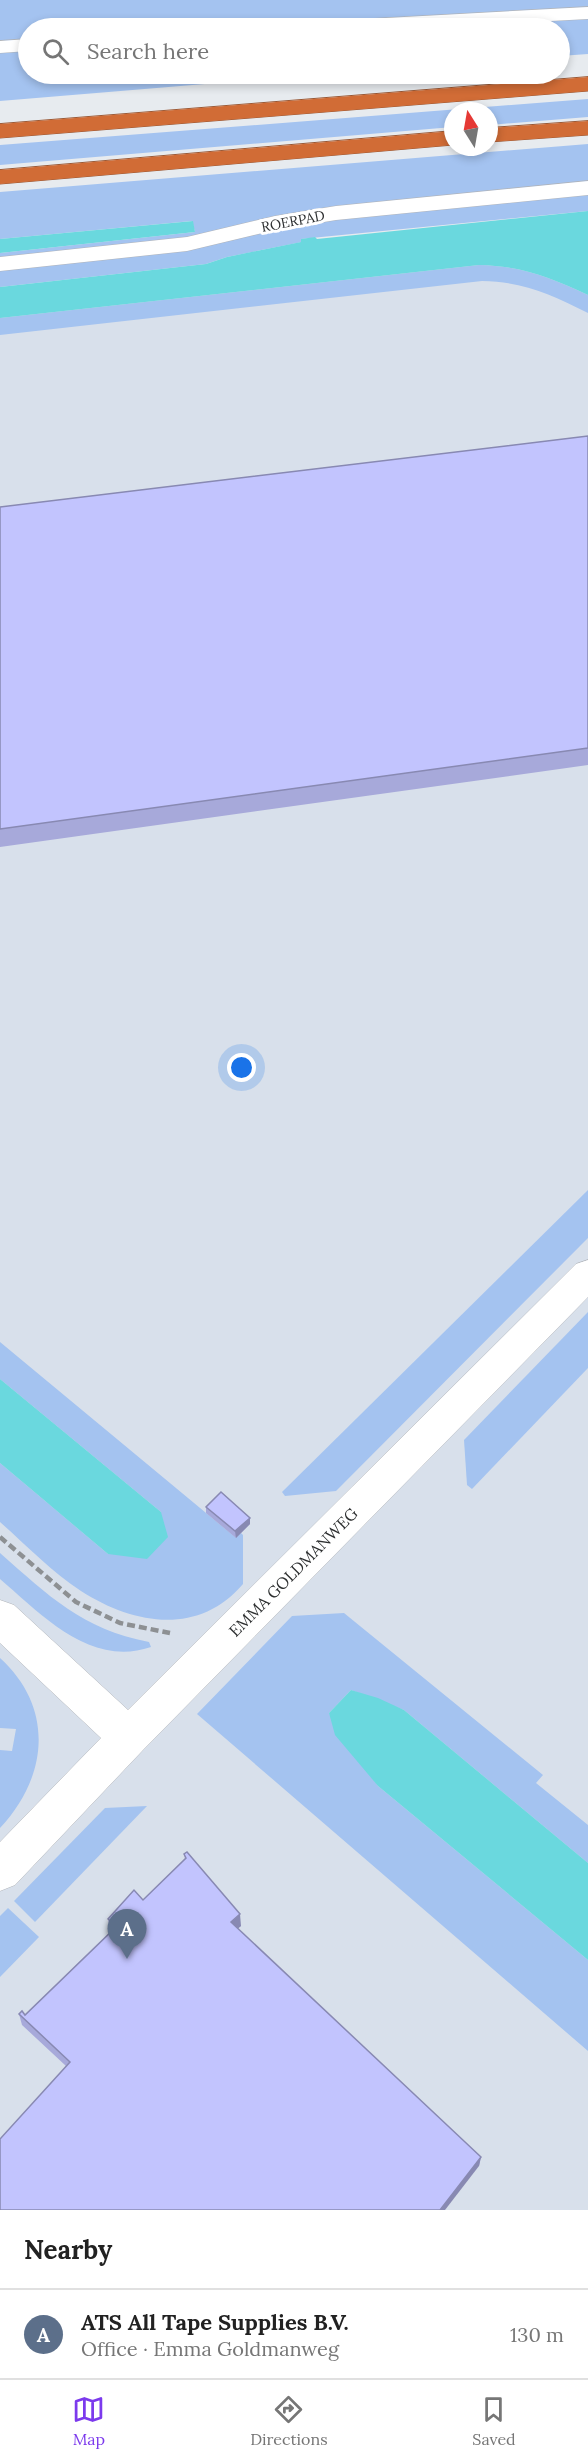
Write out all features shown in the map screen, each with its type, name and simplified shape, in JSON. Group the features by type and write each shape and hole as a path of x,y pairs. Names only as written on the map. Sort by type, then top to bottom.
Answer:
{"highway":[{"path":"0,131 588,84"},
{"path":"498,134 588,128"},
{"path":"0,177 444,139"}],"street":[{"path":"496,18 588,13"},
{"path":"0,47 18,46"},
{"name":"ROERPAD","path":"0,264 187,244 275,223 336,213 588,188"},
{"name":"EMMA GOLDMANWEG","path":"0,1871 129,1737 588,1274"},
{"path":"0,1618 129,1737"}],"path":[{"path":"0,1537 76,1602 120,1623 182,1635 213,1652"}],"shaded area":[{"path":"0,0 588,0 588,9 423,18 18,18 18,41 0,42"},
{"path":"588,17 588,54 570,55 570,18"},
{"path":"18,50 18,84 205,84 0,101 0,51"},
{"path":"588,99 588,117 498,124 498,106"},
{"path":"444,110 444,128 0,165 0,145"},
{"path":"588,144 588,183 185,239 0,259 0,253 195,232 192,221 0,239 0,192 444,156 498,156 498,151"},
{"path":"588,193 588,211 301,239 302,242 227,257 206,264 0,287 0,269 297,223"},
{"path":"588,211 588,295 522,270 479,265 0,318 0,287 206,264 315,237 317,239"},
{"path":"193,221 195,232 0,253 0,239"},
{"path":"588,235 588,2210 0,2210 0,309"},
{"path":"479,265 522,270 588,295 588,313 536,290 511,284 482,281 0,335 0,318"},
{"path":"588,1190 588,1238 336,1491 285,1496 282,1492"},
{"path":"588,1312 588,1368 472,1489 467,1485 464,1440"},
{"path":"0,1342 235,1537 241,1533 243,1535 243,1584 226,1601 207,1612 186,1618 165,1620 122,1612 101,1603 70,1584 0,1522 0,1463 108,1554 161,1512 0,1379"},
{"path":"0,1379 161,1512 168,1537 147,1559 108,1554 0,1463"},
{"path":"0,1553 68,1609 104,1629 149,1642 151,1647 129,1652 107,1650 87,1644 68,1634 0,1579"},
{"path":"344,1613 543,1775 536,1783 588,1825 588,1863 404,1710 351,1690 329,1713 378,1786 588,1960 588,2051 197,1714 292,1616"},
{"path":"0,1658 18,1678 30,1698 37,1720 39,1743 36,1765 28,1787 16,1808 0,1828 0,1750 12,1751 16,1729 0,1728"},
{"path":"351,1690 378,1698 404,1710 588,1863 588,1960 378,1786 335,1735 329,1713"},
{"path":"147,1806 35,1922 14,1901 105,1808"},
{"path":"8,1908 39,1937 0,1977 0,1916"}],"building":[{"path":"588,436 588,748 0,829 0,507"},
{"path":"221,1492 250,1518 235,1531 206,1507"},
{"path":"187,1852 240,1914 231,1922 481,2157 440,2210 0,2210 0,2139 70,2062 19,2014 22,2011 25,2015 117,1926 108,1919 134,1890 143,1900 186,1858 184,1854"}],"place":[{"name":"ATS All Tape Supplies B.V.","path":"127,1959"}]}
